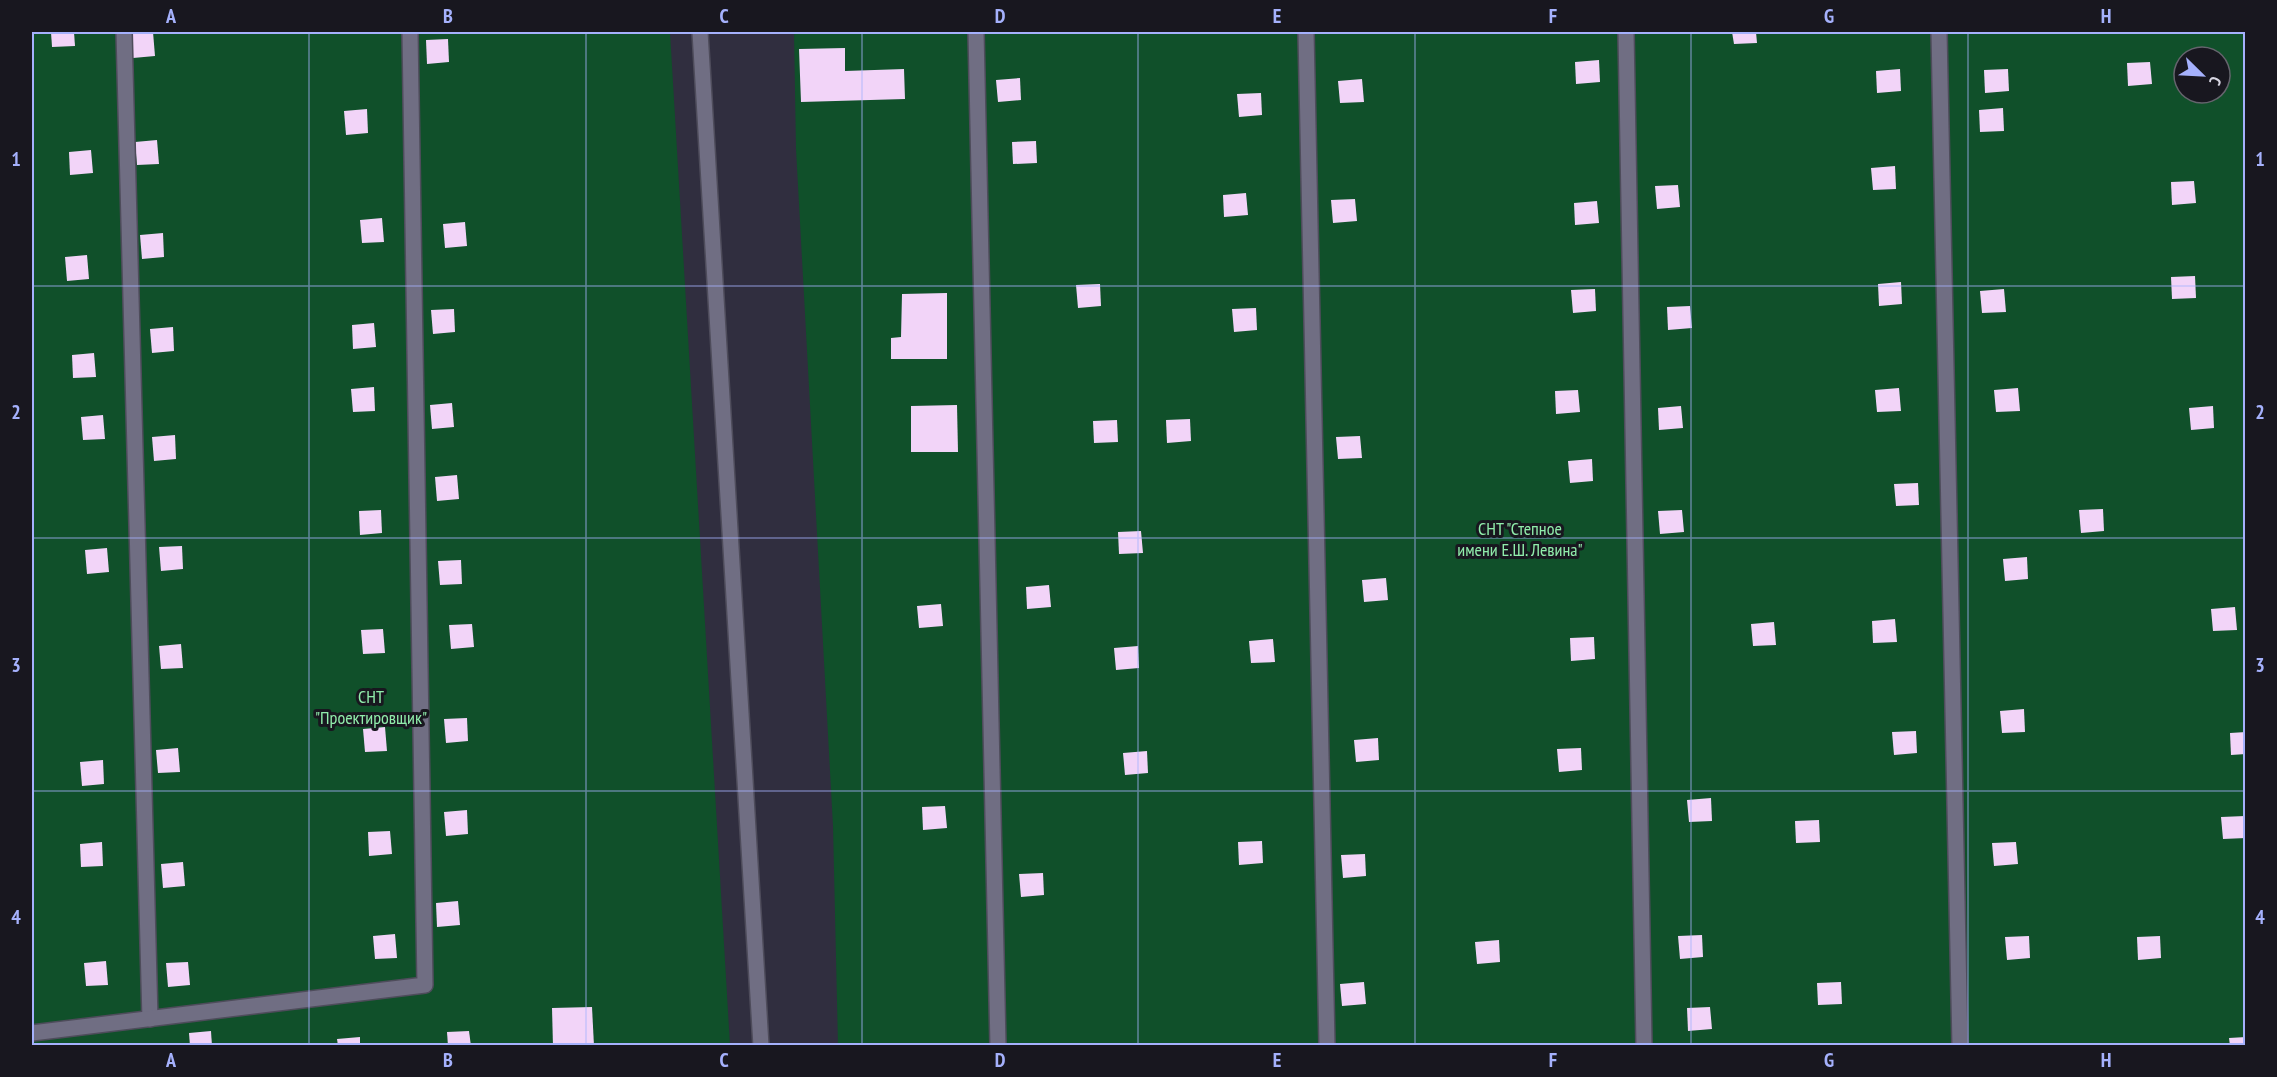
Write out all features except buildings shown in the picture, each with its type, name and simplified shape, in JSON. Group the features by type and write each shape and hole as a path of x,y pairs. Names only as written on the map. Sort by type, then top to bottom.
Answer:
{"street":[{"path":"124,32 150,1019"},
{"path":"32,1033 425,985 410,32"},
{"path":"700,32 761,1046"},
{"path":"976,32 998,1046"},
{"path":"1306,32 1327,1046"},
{"path":"1626,32 1644,1046"},
{"path":"1939,32 1960,1046"}],"green space":[{"name":"СНТ \"Проектировщик\"","path":"32,32 670,32 730,1045 32,1045"},
{"name":"СНТ \"Степное имени Е.Ш. Левина\"","path":"794,32 2245,32 2245,1045 838,1045 833,826 796,149"}]}
